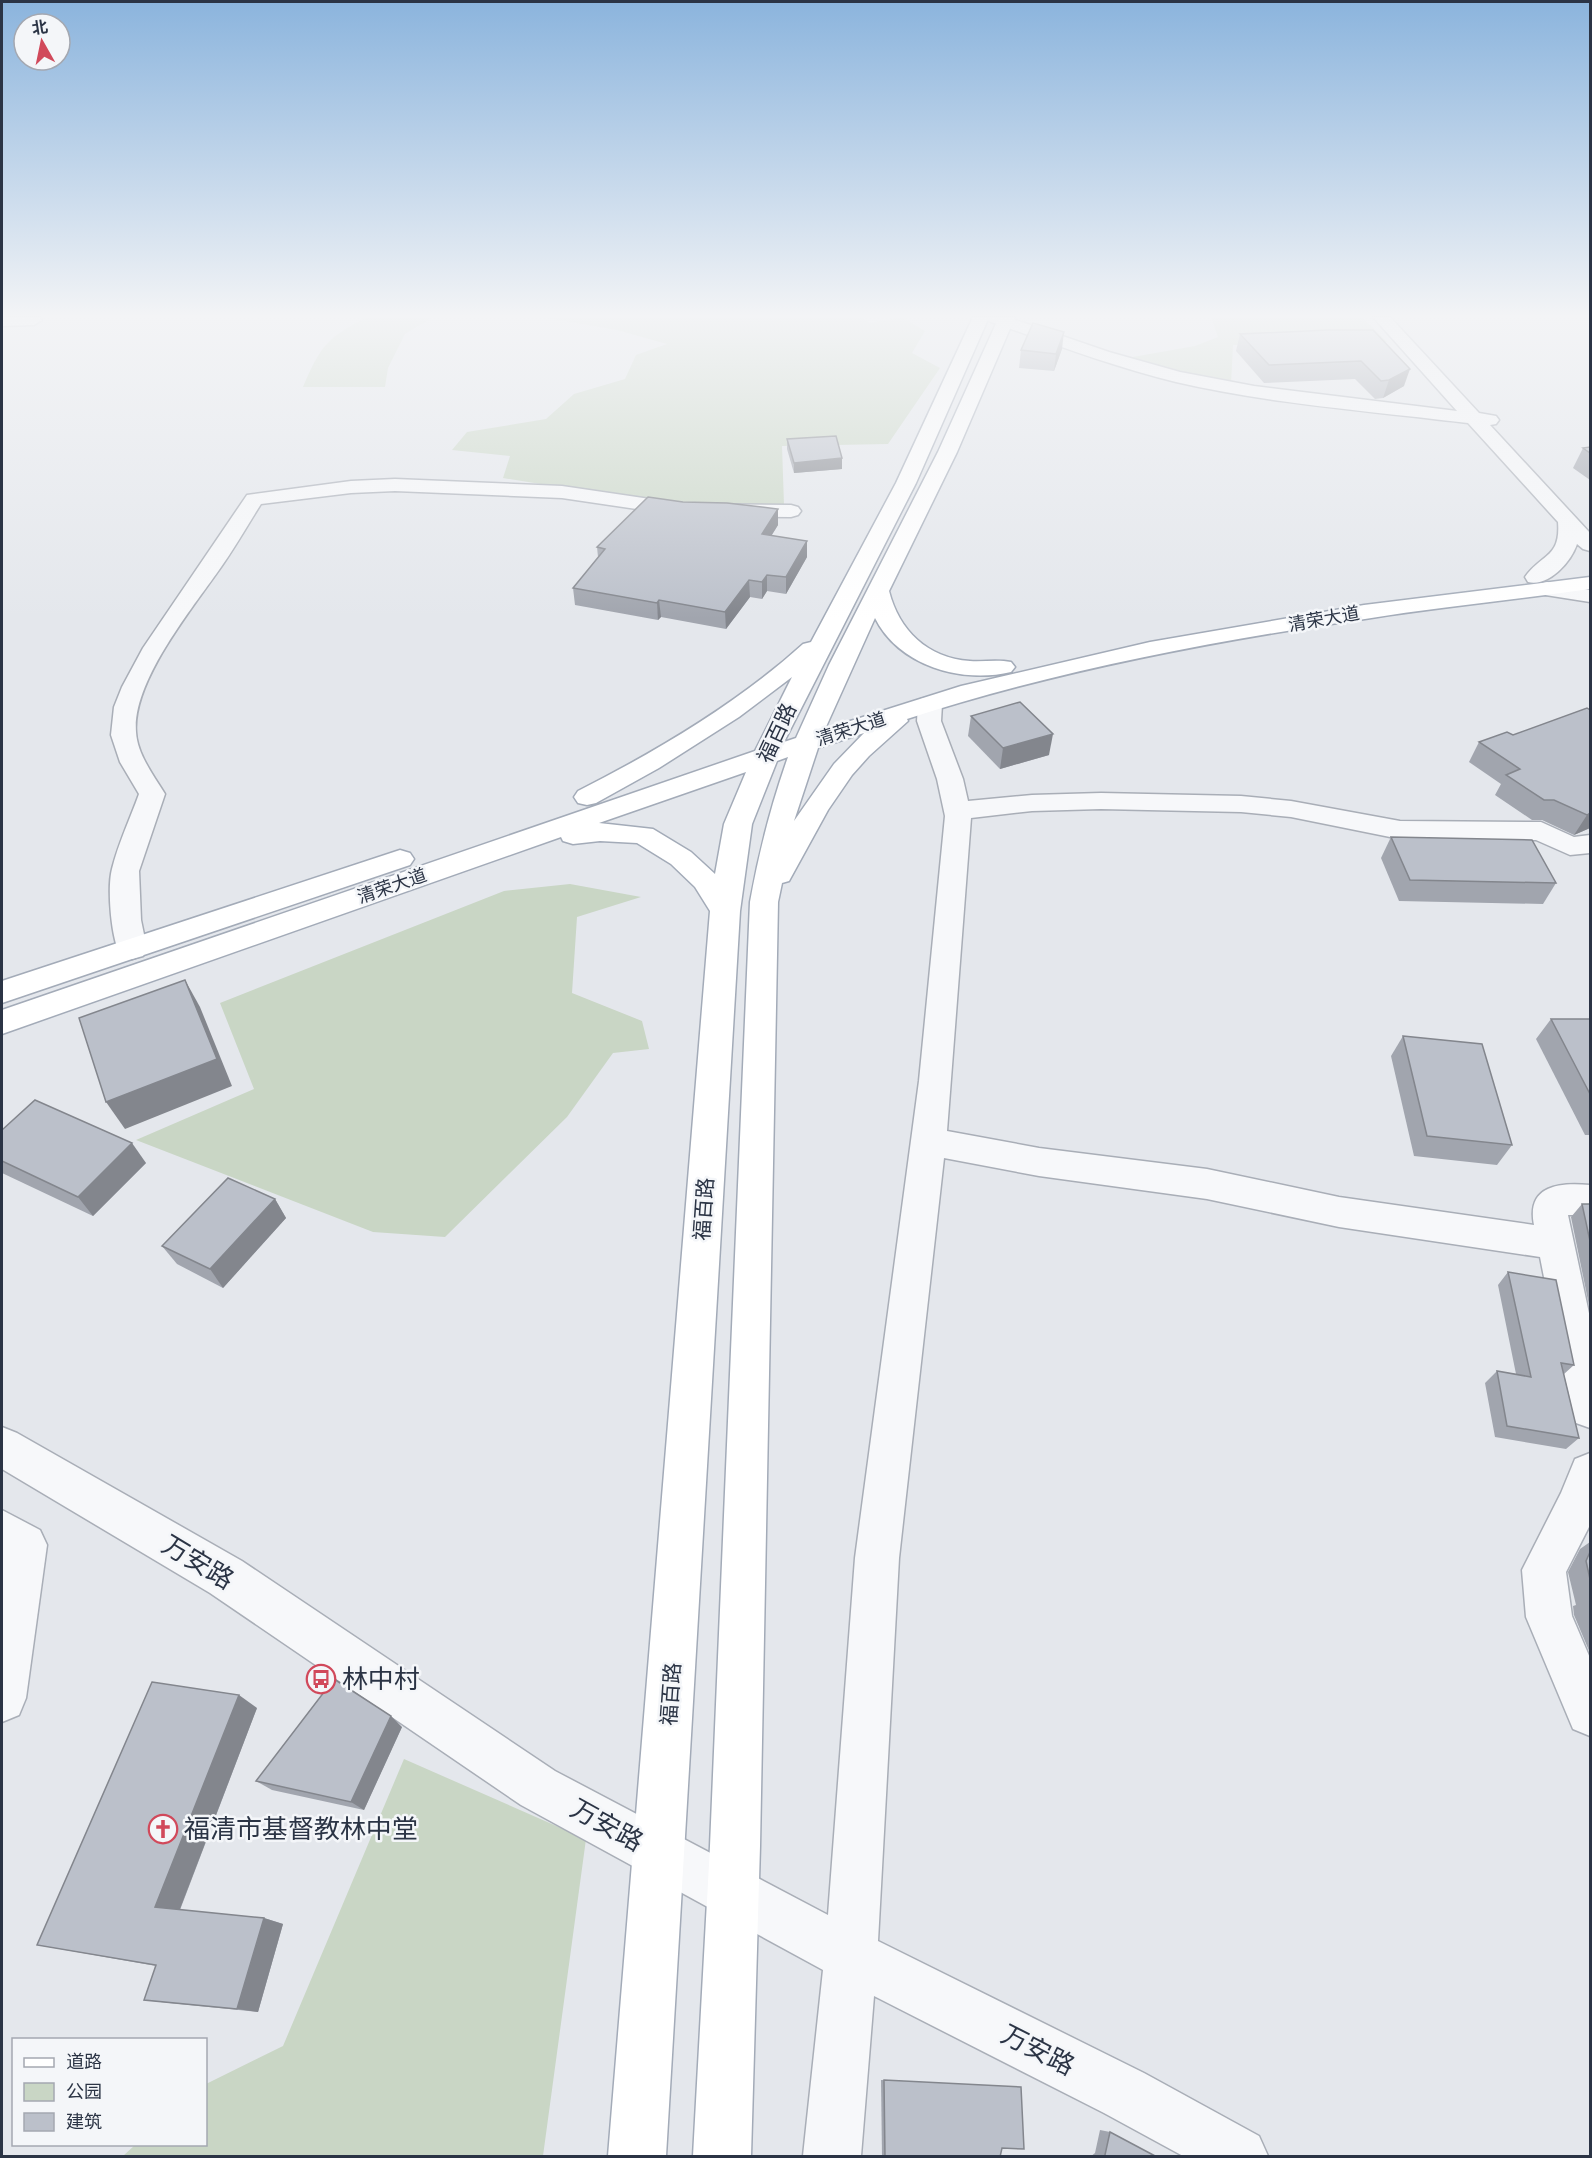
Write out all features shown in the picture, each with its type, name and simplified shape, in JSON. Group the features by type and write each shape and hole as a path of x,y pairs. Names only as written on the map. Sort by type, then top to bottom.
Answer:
{"main road":[{"name":"福百路","path":"722,2157 733,1893 764,902 792,737 827,633 942,418"},
{"name":"福百路","path":"637,2157 725,911 731,860 738,824 878,591 932,486 958,418"},
{"name":"清荣大道","path":"2,992 587,797 792,737 928,704 970,691 1150,649 1542,583 1590,571"},
{"name":"清荣大道","path":"2,1022 526,840 792,737 961,676 1149,634 1354,598 1542,583 1590,583"},
{"path":"878,591 886,621 908,645 935,660 966,668 1003,667"},
{"path":"587,797 622,779 718,720 795,664 827,633"},
{"path":"764,902 812,815 836,778 865,746 893,722 928,704"},
{"path":"526,840 600,832 644,835 681,858 705,880 725,911"}],"street":[{"path":"1471,418 1482,419 1583,523 1590,545"},
{"path":"132,949 126,920 125,871 152,794 133,764 122,730 135,682 149,654 223,550 254,499 340,488 395,485 562,492 684,510 791,511"},
{"path":"1583,523 1571,537 1566,549 1542,583 1590,596"},
{"path":"832,2157 851,1956 877,1558 936,1081 957,811 950,779 929,722 928,704"},
{"path":"957,811 1032,803 1101,801 1241,804 1292,809 1400,830 1541,831 1570,846 1590,844"},
{"path":"928,1141 1039,1162 1207,1184 1339,1212 1557,1244"},
{"path":"1590,1200 1563,1198 1549,1210 1590,1409"},
{"name":"万安路","path":"2,1447 226,1577 538,1788 851,1956 1124,2092 1239,2157"},
{"path":"1590,1474 1577,1507 1544,1569 1549,1617 1590,1712"},
{"path":"2,1532 25,1545 2,1698"}],"green space":[{"path":"906,418 888,444 782,446 784,505 683,507 503,478 510,456 452,450 467,432 546,419"},
{"path":"570,884 641,897 577,917 572,993 642,1021 649,1049 613,1053 567,1117 445,1237 373,1232 136,1140 254,1089 220,1003 504,891"},
{"path":"404,1759 586,1839 543,2156 123,2156 134,2146 207,2146 207,2084 283,2046"}],"building":[{"path":"836,436 842,458 794,463 787,439"},
{"path":"648,497 778,509 762,534 807,541 786,577 767,575 762,582 749,580 725,612 573,588 605,549 597,547"},
{"path":"1020,702 1053,734 1003,748 971,716"},
{"path":"1587,708 1590,710 1590,813 1587,815 1554,800 1544,800 1506,775 1520,769 1479,742 1507,732 1513,735"},
{"path":"1391,837 1532,840 1556,883 1410,880"},
{"path":"185,980 217,1059 106,1102 79,1018"},
{"path":"1551,1019 1590,1019 1590,1094"},
{"path":"1403,1036 1482,1044 1512,1145 1427,1136"},
{"path":"35,1100 132,1143 78,1197 2,1161 2,1130"},
{"path":"228,1178 275,1199 210,1269 162,1246"},
{"path":"1582,1204 1590,1204 1590,1241"},
{"path":"1508,1272 1556,1280 1574,1365 1561,1363 1579,1438 1507,1426 1497,1371 1531,1377"},
{"path":"1590,1552 1590,1579 1586,1561"},
{"path":"334,1679 391,1716 351,1802 256,1781"},
{"path":"152,1682 239,1695 155,1907 264,1918 237,2009 144,2000 156,1965 37,1945"},
{"path":"884,2080 1021,2087 1024,2149 1002,2148 1000,2157 885,2157"},
{"path":"1110,2132 1157,2157 1103,2157"}],"place":[{"name":"林中村","path":"321,1679"},
{"name":"福清市基督教林中堂","path":"163,1829"}]}
